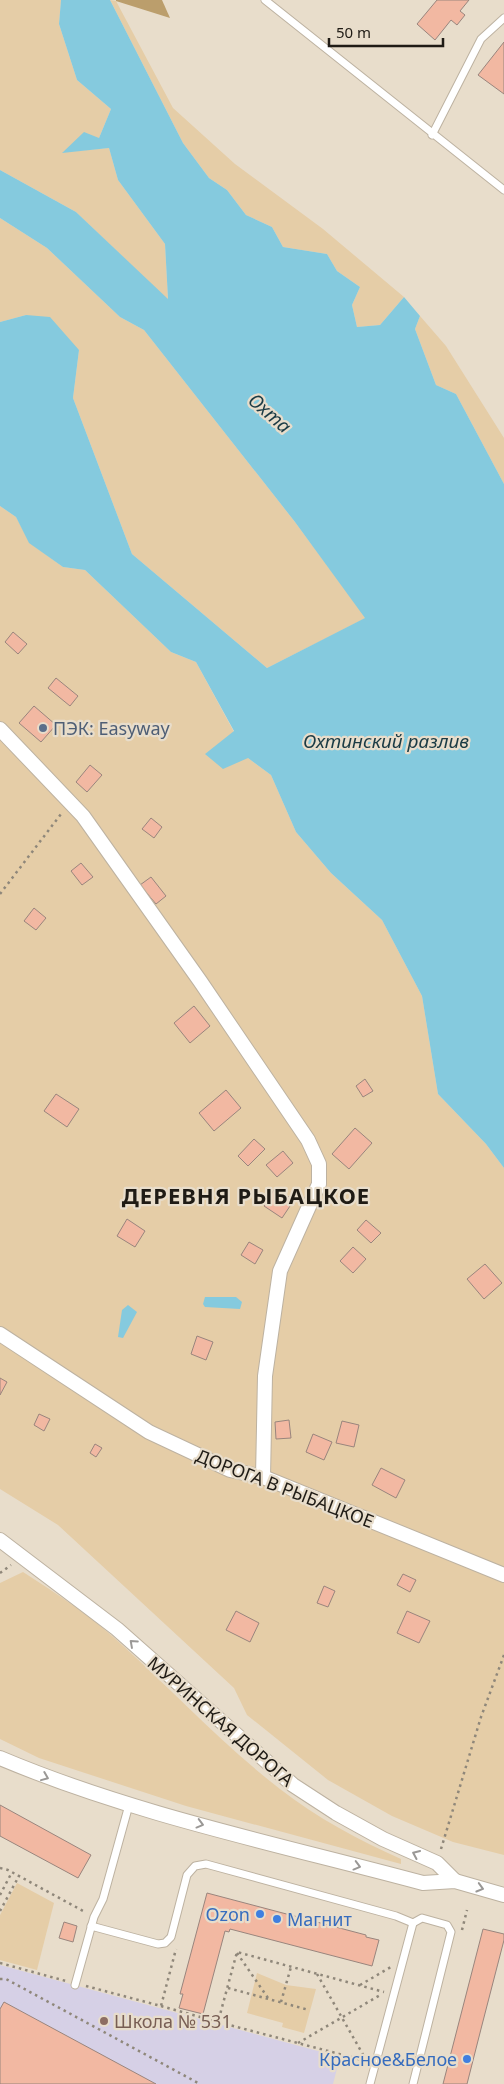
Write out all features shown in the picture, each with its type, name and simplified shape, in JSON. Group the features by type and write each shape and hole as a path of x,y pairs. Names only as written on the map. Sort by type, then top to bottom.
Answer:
{"street":[{"path":"0,729 83,816 200,981 308,1140 319,1164 319,1184 280,1272 266,1376 263,1477"},
{"name":"ДОРОГА В РЫБАЦКОЕ","path":"0,1334 149,1432 230,1470 263,1477 504,1575"},
{"name":"МУРИНСКАЯ ДОРОГА","path":"0,1540 117,1629 293,1785 336,1813 383,1839 437,1863 455,1881"},
{"name":"МУРИНСКАЯ ДОРОГА","path":"0,1758 49,1779 129,1805 423,1883 455,1881 504,1895"}],"lane":[{"path":"264,0 432,135 504,190"},
{"path":"432,135 481,39 504,18"},
{"path":"76,1984 91,1926 103,1899 129,1805"},
{"path":"91,1926 158,1944 165,1943 171,1937 187,1875 195,1866 206,1864 396,1916 413,1923"},
{"path":"370,2084 413,1923 422,1918 447,1925 451,1932 412,2084"}],"path":[{"path":"0,894 70,803"},
{"path":"0,1573 14,1563"},
{"path":"437,1863 481,1717 504,1655"},
{"path":"0,1868 12,1872 94,1916"},
{"path":"0,1895 12,1872"},
{"path":"0,1911 19,1876"},
{"path":"161,2006 176,1948"},
{"path":"218,2022 237,1952"},
{"path":"237,1952 386,1992"},
{"path":"237,1952 269,1999"},
{"path":"0,1963 367,2062"},
{"path":"281,2002 290,1966"},
{"path":"360,1985 392,1966 390,1975"},
{"path":"316,1974 367,2062"},
{"path":"0,1979 6,1979 200,2084"},
{"path":"228,1988 308,2010"},
{"path":"298,2043 386,1992"},
{"path":"383,2001 386,1992"},
{"path":"365,2069 369,2053"}],"shaded area":[{"path":"0,0 61,0 59,24 77,80 111,109 99,138 63,152 109,148 118,180 165,244 168,300 76,212 0,170"},
{"path":"110,0 116,1 173,108 235,164 323,229 404,297 380,325 357,327 352,305 360,287 337,271 327,254 283,247 272,227 246,215 227,190 209,178 183,143"},
{"path":"162,0 170,18 116,1"},
{"path":"0,218 47,248 120,317 144,330 295,522 366,618 267,668 132,554 73,398 79,350 26,315 0,322"},
{"path":"420,316 446,346 504,438 504,484 456,394 436,385 415,329"},
{"path":"0,506 16,517 30,543 63,567 85,570 171,652 196,662 234,732 206,754 248,758 271,775 296,832 331,873 382,920 422,996 438,1094 486,1144 504,1168 504,1855 453,1842 392,1816 328,1780 247,1715 234,1688 58,1525 0,1489"},
{"path":"23,1572 74,1606 110,1634 219,1736 280,1789 309,1810 339,1828 401,1859 401,1864 186,1806 39,1758 0,1739 0,1583"},
{"path":"17,1883 54,1903 37,1970 0,1960 0,1915"},
{"name":"Школа № 531","path":"0,1965 340,2057 333,2084 0,2084"},
{"path":"257,1973 286,1985 316,1989 304,2033 282,2027 283,2023 247,2013"}],"water":[{"name":"Охтинский разлив","path":"61,0 110,0 183,143 209,178 227,190 246,215 272,227 283,247 327,254 337,271 360,287 352,305 357,327 380,325 404,297 420,316 415,329 436,385 456,394 504,484 504,1168 486,1144 438,1094 422,996 382,920 331,873 296,832 271,775 248,758 223,769 205,754 234,731 196,662 171,652 85,570 63,567 29,543 16,517 0,506 0,322 26,315 50,317 79,350 73,398 132,554 267,668 365,618 295,522 144,330 120,317 47,248 0,218 0,170 76,212 168,299 165,244 118,180 109,148 62,153 84,132 99,138 111,109 77,80 59,24"},
{"path":"205,1297 236,1297 242,1302 240,1309 205,1307 203,1304"},
{"path":"128,1305 137,1312 123,1338 118,1337 122,1310"}],"building":[{"path":"437,0 469,0 460,11 465,15 457,25 451,20 435,40 417,24"},
{"path":"504,42 504,94 478,75"},
{"path":"13,632 27,644 18,654 5,642"},
{"path":"56,678 78,696 70,706 48,688"},
{"path":"34,706 56,725 41,742 19,723"},
{"path":"90,765 102,775 87,792 76,782"},
{"path":"151,818 162,827 154,838 142,829"},
{"path":"81,863 93,877 82,885 71,871"},
{"path":"151,877 166,896 156,904 140,885"},
{"path":"34,908 46,918 36,930 24,921"},
{"path":"194,1006 210,1026 190,1043 174,1023"},
{"path":"365,1079 373,1091 363,1097 356,1086"},
{"path":"226,1090 241,1108 214,1131 199,1113"},
{"path":"56,1094 79,1109 67,1127 44,1111"},
{"path":"355,1128 372,1143 349,1169 332,1154"},
{"path":"254,1139 265,1149 248,1166 238,1156"},
{"path":"283,1151 293,1163 277,1177 266,1165"},
{"path":"275,1188 294,1200 282,1218 264,1206"},
{"path":"127,1219 145,1231 135,1247 117,1236"},
{"path":"366,1220 381,1233 371,1243 357,1230"},
{"path":"249,1242 263,1250 255,1264 241,1255"},
{"path":"353,1247 366,1259 353,1273 340,1261"},
{"path":"485,1264 502,1283 484,1299 467,1279"},
{"path":"197,1336 213,1342 206,1360 191,1354"},
{"path":"0,1378 7,1382 0,1395"},
{"path":"39,1414 50,1419 44,1431 34,1425"},
{"path":"289,1420 291,1438 276,1439 275,1422"},
{"path":"342,1421 359,1425 354,1447 336,1443"},
{"path":"313,1434 332,1442 324,1460 306,1452"},
{"path":"95,1444 102,1448 96,1457 90,1453"},
{"path":"381,1468 405,1480 396,1498 372,1485"},
{"path":"403,1574 416,1580 410,1592 397,1585"},
{"path":"324,1586 335,1591 328,1607 317,1603"},
{"path":"236,1611 259,1623 250,1642 226,1630"},
{"path":"407,1611 430,1621 419,1643 397,1633"},
{"path":"0,1805 91,1855 78,1878 0,1836"},
{"path":"207,1893 379,1940 372,1966 230,1929 229,1932 225,1931 203,2014 179,2008 183,1994 180,1994"},
{"path":"64,1922 77,1926 73,1942 59,1938"},
{"path":"483,1929 504,1934 504,1940 467,2084 443,2084"},
{"path":"4,2002 156,2084 0,2084 0,2009"}],"place":[{"name":"ПЭК: Easyway","path":"43,728"},
{"name":"Ozon","path":"260,1914"},
{"name":"Магнит","path":"277,1919"},
{"name":"Школа № 531","path":"104,2021"},
{"name":"Красное&Белое","path":"467,2059"}],"district":[{"name":"ДЕРЕВНЯ РЫБАЦКОЕ","path":"246,1195"}],"water label":[{"name":"Охта","path":"270,413"}]}
